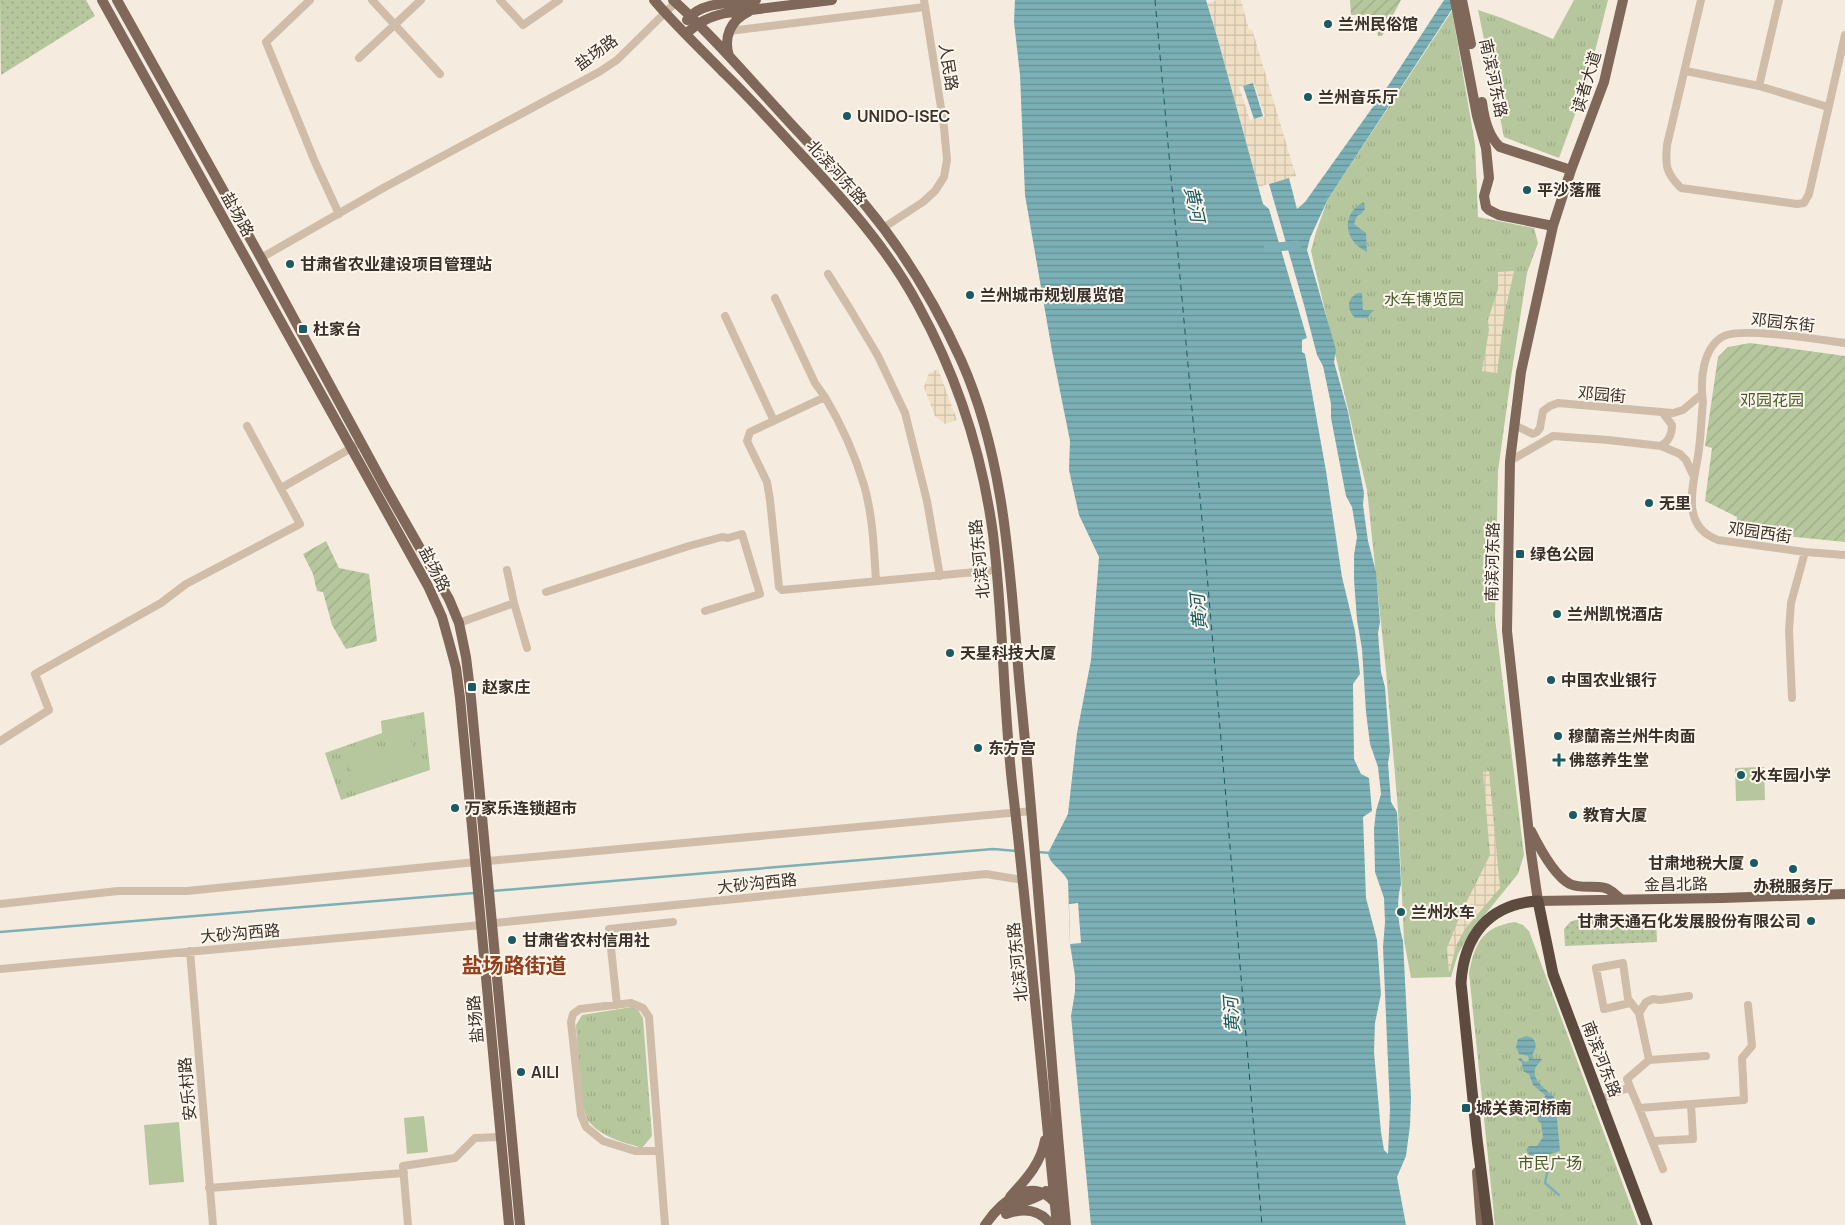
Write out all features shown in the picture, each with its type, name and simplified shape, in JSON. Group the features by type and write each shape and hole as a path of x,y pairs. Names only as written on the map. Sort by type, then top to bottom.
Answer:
{"highway":[{"name":"南滨河东路","path":"1538,900 1552,974 1647,1225"},
{"path":"1488,1225 1477,1139 1462,983 1465,956 1475,935 1492,916 1510,905 1538,900"}],"main road":[{"name":"盐场路","path":"102,0 356,445 449,599 458,623 466,657 472,698 520,1225"},
{"name":"盐场路","path":"117,0 261,258 442,617 456,668 460,698 509,1225"},
{"name":"北滨河东路","path":"654,0 814,168 880,245 918,304 962,398 971,428 991,522 997,570 1012,783 1028,913 1057,1225"},
{"path":"683,32 694,20 726,13 754,3 832,0"},
{"name":"读者大道","path":"1571,170 1604,82 1623,0"},
{"name":"北滨河东路","path":"674,1 730,58 866,206 898,248 931,299 962,362 985,424 1003,510 1032,816 1066,1225"},
{"path":"730,58 726,46 728,31 735,20 754,3"},
{"name":"南滨河东路","path":"1459,4 1484,114 1495,142 1500,148 1507,151 1571,170 1553,226 1522,363 1510,461 1507,630 1538,900"},
{"name":"南滨河东路","path":"1459,4 1477,116 1486,148 1488,178 1484,196 1486,207 1499,215 1553,226"},
{"path":"1528,825 1538,845 1561,876 1571,884 1584,887 1606,888 1621,899"},
{"name":"金昌北路","path":"1538,900 1845,894"},
{"path":"985,1225 1024,1182 1039,1161 1044,1150 1048,1124"},
{"path":"1477,1139 1477,1186 1481,1225"},
{"path":"995,1221 1011,1206 1044,1193 1057,1174 1059,1156"},
{"path":"1003,1205 1028,1191 1034,1190 1044,1193 1061,1211 1066,1225"},
{"path":"995,1221 1016,1211 1034,1210 1051,1225"}],"street":[{"path":"310,0 266,42 315,162 339,214"},
{"path":"372,0 440,74"},
{"path":"359,58 421,0"},
{"path":"500,0 523,25 559,0"},
{"path":"1701,0 1667,145 1665,163 1671,178 1681,188 1797,204 1804,203 1809,194 1845,35"},
{"path":"1760,86 1779,0"},
{"name":"盐场路","path":"261,258 599,72 617,60 674,1"},
{"path":"728,31 925,3"},
{"name":"人民路","path":"883,228 923,202 935,191 944,176 947,160 944,127 925,3"},
{"path":"1686,70 1760,86 1828,107"},
{"path":"828,274 878,356 905,413 927,502 940,576"},
{"path":"775,298 816,383 840,423 864,486 873,534 876,582"},
{"path":"725,316 774,421"},
{"name":"邓园东街","path":"1693,475 1698,456 1705,362 1712,348 1723,336 1742,332 1845,342"},
{"name":"邓园街","path":"1514,425 1533,434 1537,432 1543,411 1558,403 1674,413 1683,410 1702,394"},
{"path":"825,397 750,432 747,441 767,482 779,587 782,590 997,570"},
{"path":"1661,446 1670,438 1672,431 1672,425 1663,413"},
{"path":"0,741 49,710 35,674 161,603 186,584 300,524 247,426"},
{"path":"1510,461 1553,436 1661,446 1680,454 1686,460 1693,475"},
{"path":"281,488 356,445"},
{"name":"邓园西街","path":"1693,475 1692,508 1694,520 1701,530 1709,536 1718,540 1805,552 1845,555"},
{"path":"546,592 689,546 742,534 760,594 705,611"},
{"path":"1792,698 1789,630 1791,604 1805,552"},
{"path":"506,570 527,648"},
{"path":"458,623 514,603"},
{"path":"488,861 1032,816"},
{"path":"0,904 118,891 187,890 476,862"},
{"name":"大砂沟西路","path":"494,924 986,874 1023,880"},
{"path":"616,1005 609,929 673,922"},
{"name":"大砂沟西路","path":"0,968 482,925"},
{"name":"安乐村路","path":"190,951 213,1225"},
{"path":"1630,1004 1604,1009 1596,968 1623,963 1628,999 1638,1013 1649,1060"},
{"path":"1638,1013 1646,1002 1653,999 1660,1000 1690,996"},
{"path":"658,1151 635,1151 604,1140 586,1127 581,1115 570,1022 573,1014 580,1010 631,1003 643,1008 649,1017 665,1225"},
{"path":"1639,1108 1744,1100 1742,1058 1752,1046 1748,1004"},
{"path":"1663,1169 1627,1080 1649,1060 1706,1056"},
{"path":"1600,1099 1630,1088"},
{"path":"1652,1141 1693,1139 1691,1104"},
{"path":"408,1225 403,1166 455,1158 475,1138 500,1136"},
{"path":"210,1188 404,1173"}],"green space":[{"path":"0,0 86,0 95,16 1,75"},
{"path":"1350,0 1401,0 1382,36 1378,36 1376,15 1351,15"},
{"path":"1574,0 1608,0 1588,79 1559,158 1504,137 1478,10 1553,39"},
{"name":"水车博览园","path":"1452,11 1475,144 1478,217 1534,228 1538,243 1527,273 1498,471 1495,618 1524,855 1518,874 1470,933 1458,954 1451,977 1411,978 1404,940 1398,810 1367,490 1311,251 1328,199"},
{"name":"邓园花园","path":"1750,343 1845,356 1845,542 1736,531 1737,517 1705,501 1712,448 1705,446 1718,357 1728,347"},
{"path":"326,541 339,568 369,574 377,641 346,649 332,625 323,592 317,591 313,574 303,554"},
{"path":"424,712 430,770 341,800 325,753 382,733 381,721"},
{"path":"421,718 422,735 387,738 386,720"},
{"path":"410,738 420,769 357,790 347,759"},
{"path":"1764,767 1765,800 1736,801 1735,768"},
{"path":"1656,918 1657,942 1565,946 1564,929 1570,922 1578,919"},
{"name":"市民广场","path":"1515,922 1523,925 1529,931 1638,1225 1495,1225 1469,973 1474,953 1482,938 1495,928"},
{"path":"632,1007 638,1010 643,1018 652,1136 642,1148 608,1136 590,1123 583,1106 578,1061 576,1025 582,1015"},
{"path":"424,1116 428,1152 407,1154 404,1118"},
{"path":"179,1122 184,1182 149,1185 144,1125"}],"shaded area":[{"path":"1217,0 1241,0 1249,30 1252,29 1296,176 1258,187 1207,3","holes":["1254,83 1265,116 1250,120 1239,87"]},
{"path":"1514,271 1504,316 1497,373 1482,371 1489,330 1488,320 1498,289 1498,272"},
{"path":"938,369 957,420 945,424 935,416 924,387 929,373"},
{"path":"1489,771 1500,888 1465,929 1457,944 1449,973 1447,948 1461,913 1490,855 1483,772"}],"water":[{"name":"黄河","path":"1015,0 1206,0 1263,204 1269,209 1307,338 1302,340 1302,352 1305,354 1326,471 1342,577 1355,631 1360,674 1353,684 1354,759 1361,774 1369,778 1372,811 1363,817 1366,898 1377,940 1381,994 1375,1023 1374,1052 1381,1132 1384,1150 1388,1154 1390,1109 1383,947 1384,898 1375,872 1374,829 1376,811 1381,794 1378,767 1370,744 1362,649 1357,620 1354,555 1357,537 1352,507 1346,496 1323,366 1317,355 1269,184 1289,178 1297,209 1305,202 1390,83 1444,0 1458,0 1328,199 1310,238 1307,250 1336,350 1334,362 1348,412 1364,493 1363,505 1368,541 1376,572 1381,672 1385,687 1390,751 1388,763 1391,802 1397,812 1401,884 1398,898 1398,913 1403,941 1411,1098 1406,1156 1397,1177 1406,1225 1091,1225 1071,1016 1075,992 1075,976 1070,944 1068,881 1051,860 1048,853 1068,814 1077,733 1091,660 1099,557 1079,515 1069,470 1070,441 1052,351 1025,195 1020,75 1014,22"},
{"path":"1253,83 1263,116 1254,119 1243,86"},
{"path":"1364,202 1365,209 1357,216 1354,224 1366,233 1367,252 1353,241 1348,227 1351,213"},
{"path":"1358,293 1362,293 1363,310 1374,310 1367,318 1355,318 1350,311 1350,301"},
{"path":"1526,1036 1534,1040 1536,1046 1532,1055 1533,1059 1542,1059 1535,1069 1536,1078 1555,1098 1560,1151 1546,1155 1547,1169 1542,1166 1536,1157 1530,1156 1526,1150 1529,1146 1537,1146 1543,1137 1541,1123 1538,1121 1537,1115 1543,1108 1545,1095 1533,1085 1529,1074 1523,1071 1522,1063 1518,1059 1522,1058 1526,1062 1529,1060 1528,1056 1519,1054 1516,1047 1518,1039"}],"pier":[{"path":"1078,903 1081,943 1070,944 1069,904"}],"waterway":[{"path":"1268,248 1297,245"},
{"path":"492,891 993,849 1017,851"},
{"path":"1038,852 1050,853"},
{"path":"0,932 474,893"},
{"path":"1548,1169 1545,1183 1559,1195"}],"ferry route":[{"path":"1155,0 1208,586 1262,1225"}],"place":[{"name":"兰州民俗馆","path":"1328,24"},
{"name":"兰州音乐厅","path":"1308,97"},
{"name":"UNIDO-ISEC","path":"847,116"},
{"name":"平沙落雁","path":"1527,190"},
{"name":"甘肃省农业建设项目管理站","path":"290,264"},
{"name":"兰州城市规划展览馆","path":"970,295"},
{"name":"杜家台","path":"303,329"},
{"name":"无里","path":"1649,503"},
{"name":"绿色公园","path":"1520,554"},
{"name":"兰州凯悦酒店","path":"1557,614"},
{"name":"天星科技大厦","path":"950,653"},
{"name":"中国农业银行","path":"1551,680"},
{"name":"赵家庄","path":"472,687"},
{"name":"穆蘭斋兰州牛肉面","path":"1558,736"},
{"name":"东方宫","path":"978,748"},
{"name":"佛慈养生堂","path":"1559,760"},
{"name":"水车园小学","path":"1741,775"},
{"name":"万家乐连锁超市","path":"455,808"},
{"name":"教育大厦","path":"1573,815"},
{"name":"甘肃地税大厦","path":"1754,863"},
{"name":"办税服务厅","path":"1793,869"},
{"name":"兰州水车","path":"1401,912"},
{"name":"甘肃天通石化发展股份有限公司","path":"1811,921"},
{"name":"甘肃省农村信用社","path":"512,940"},
{"name":"AILI","path":"521,1072"},
{"name":"城关黄河桥南","path":"1466,1108"}],"district":[{"name":"盐场路街道","path":"514,966"}]}
